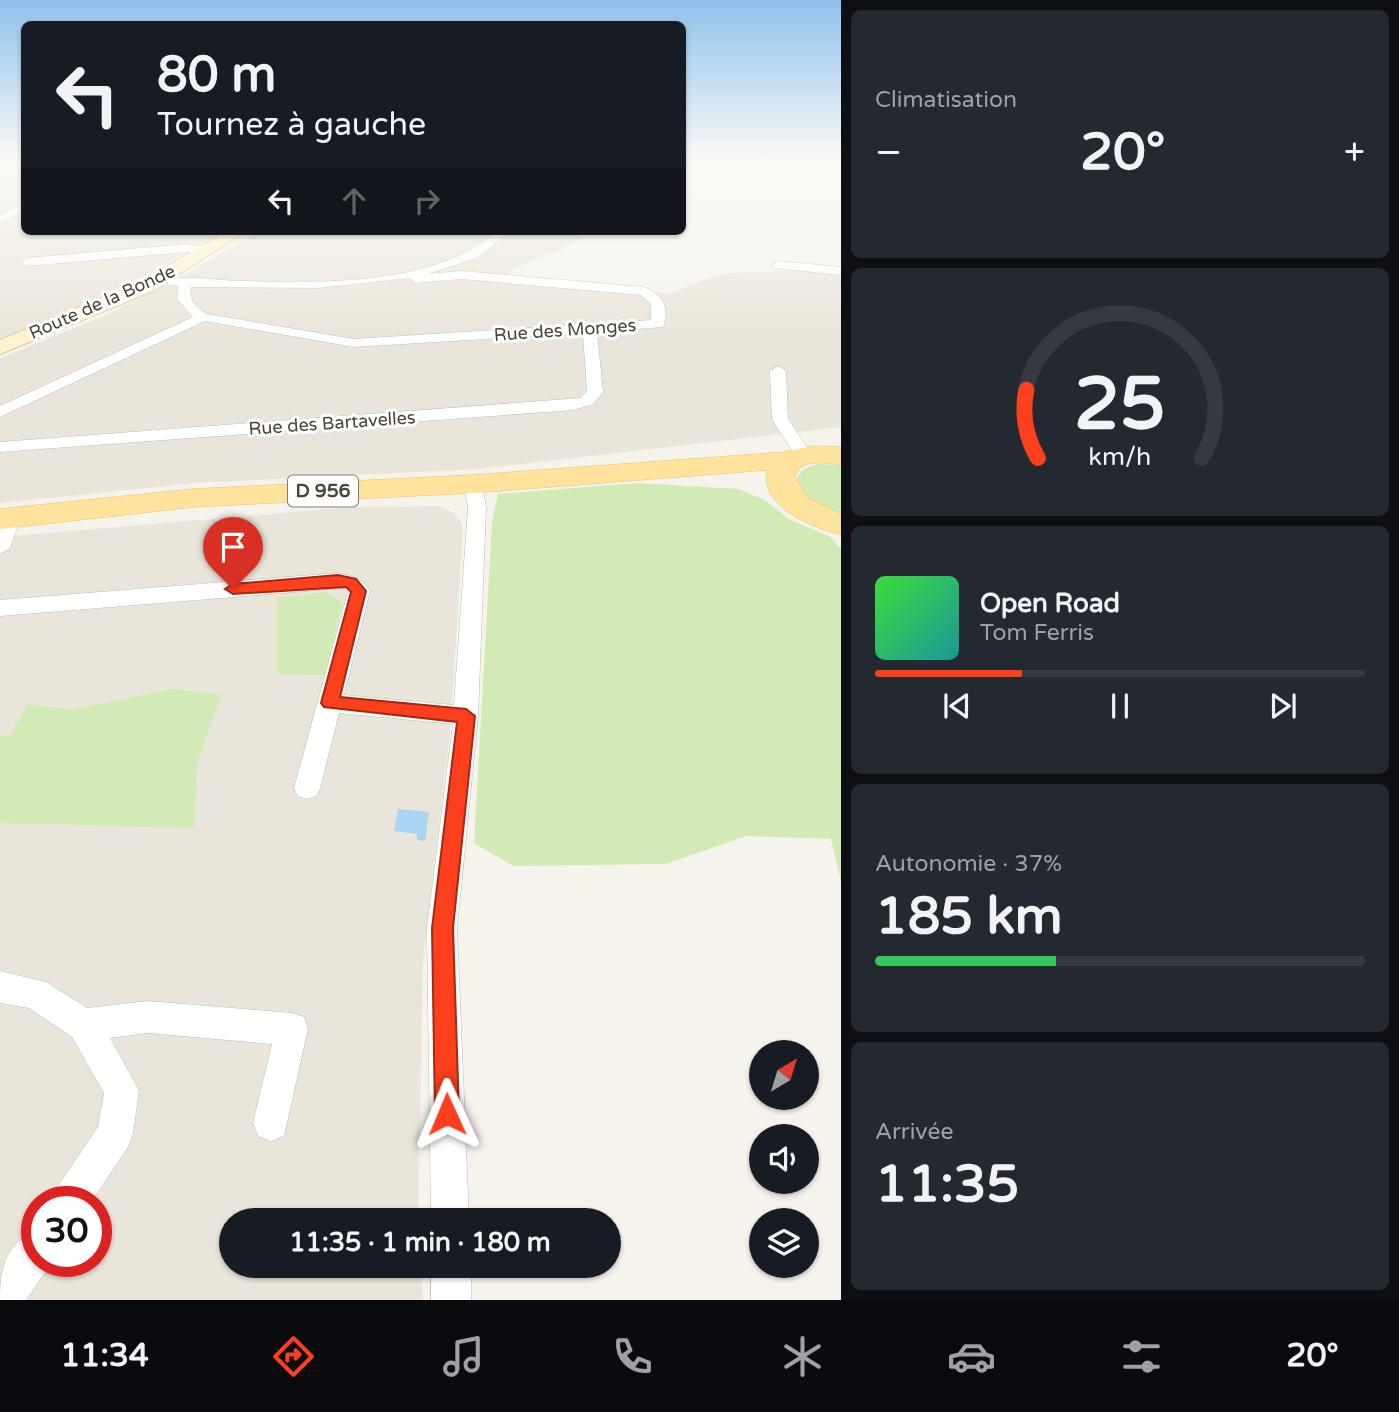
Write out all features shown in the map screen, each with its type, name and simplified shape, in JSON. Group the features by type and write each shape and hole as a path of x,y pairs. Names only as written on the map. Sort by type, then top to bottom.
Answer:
{"main road":[{"name":"Route de la Bonde","path":"0,348 160,279 214,241"},
{"path":"840,525 807,513 786,496 778,475 782,467 798,458 841,456"},
{"name":"D 956","path":"6,518 206,497 473,484 798,458"},
{"name":"D 956","path":"646,469 729,480 786,496"}],"street":[{"path":"160,279 186,283 315,285 375,278 463,261 499,235"},
{"path":"27,262 187,248 214,241"},
{"path":"778,265 841,271"},
{"name":"Rue des Monges","path":"203,317 354,343 658,324 660,304 655,296 644,291 461,275 415,279"},
{"path":"186,283 183,291 185,302 190,310 203,317"},
{"path":"0,412 203,317"},
{"name":"Rue des Bartavelles","path":"0,447 574,405 587,401 595,392 590,328"},
{"path":"778,371 780,419 798,458"},
{"path":"450,1208 442,928 466,716 477,508 473,484"},
{"path":"0,548 6,518"},
{"path":"0,608 338,580 351,583 359,591 307,788"},
{"path":"330,703 466,716"},
{"path":"0,986 35,993 84,1024 122,1090 115,1134 80,1186"},
{"path":"84,1024 148,1017 292,1030 271,1123"},
{"path":"2,1300 21,1273"},
{"path":"451,1278 451,1300"}],"shaded area":[{"path":"0,222 21,222 21,235 214,235 136,282 0,340"},
{"path":"253,235 583,235 565,248 515,268 508,274 669,294 719,274 800,270 841,274 841,427 477,469 195,483 0,503 0,358 104,316 187,274"},
{"path":"438,506 452,512 460,520 463,529 450,733 423,960 418,1208 219,1208 219,1278 422,1278 423,1300 0,1300 0,537 355,507"}],"green space":[{"path":"818,464 841,465 841,514 807,499 796,481 804,469"},
{"path":"637,483 739,489 766,501 789,519 830,537 841,549 841,882 831,839 746,836 666,864 513,866 474,843 492,522 498,494"},
{"path":"327,592 342,603 325,675 277,674 277,598"},
{"path":"172,689 222,695 198,760 194,828 0,823 0,735 10,736 28,704 72,710"}],"water":[{"path":"398,809 429,812 425,841 417,840 417,834 394,831"}],"route":[{"path":"233,589 338,580 351,583 359,591 330,703 466,716 442,928 447,1114"}]}
